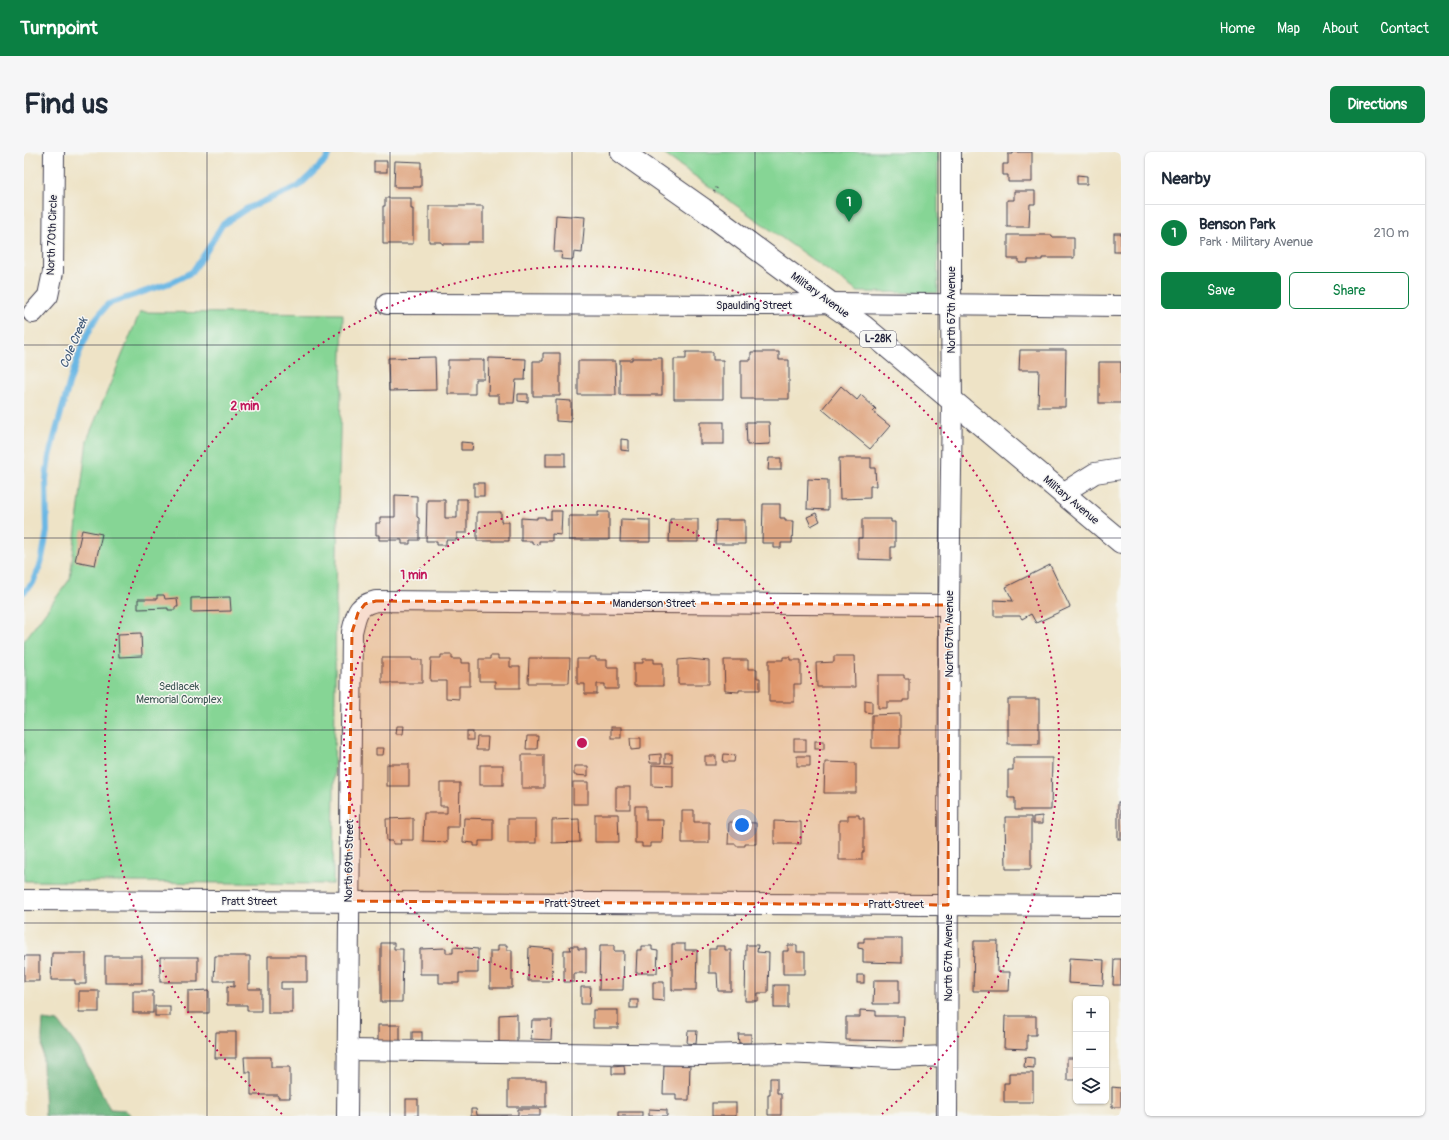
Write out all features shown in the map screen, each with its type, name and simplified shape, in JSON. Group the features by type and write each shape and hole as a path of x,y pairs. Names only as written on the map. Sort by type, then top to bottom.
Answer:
{"main road":[{"name":"Military Avenue","path":"622,152 703,209 863,326 1121,542"}],"street":[{"name":"North 70th Circle","path":"33,313 48,296 53,272 54,152"},
{"name":"North 67th Avenue","path":"947,1116 949,605 952,402 952,152"},
{"name":"Spaulding Street","path":"387,304 771,305 830,303 1121,306"},
{"path":"1063,493 1095,473 1121,469"},
{"name":"Manderson Street","path":"361,608 365,604 376,601 949,605"},
{"name":"North 69th Street","path":"347,1116 348,901 352,632 361,608"},
{"name":"Pratt Street","path":"24,900 1121,906"},
{"path":"347,1050 702,1055 784,1053 894,1058 947,1056"}],"highlighted area":[{"path":"376,601 949,605 948,905 348,901 352,632 358,613 365,604"}],"green space":[{"path":"661,152 938,152 938,293 858,292"},
{"name":"Sedlacek Memorial Complex","path":"140,312 343,314 336,593 333,884 24,881 24,641 70,579 87,440"},
{"path":"43,1020 59,1022 79,1049 110,1109 125,1110 132,1116 45,1116 42,1036"}],"building":[{"path":"1013,152 1032,152 1032,182 1008,182 1008,175 1003,175 1003,164 1008,164 1008,154 1013,154"},
{"path":"374,161 387,161 387,172 374,172"},
{"path":"395,161 421,162 421,187 394,187"},
{"path":"1077,175 1087,176 1087,184 1077,184"},
{"path":"1014,191 1035,191 1035,204 1030,204 1029,227 1007,227 1007,200 1014,200"},
{"path":"385,198 411,198 411,209 413,209 413,244 383,244 383,206 385,206"},
{"path":"429,206 483,206 483,242 468,242 468,244 442,244 442,242 429,242"},
{"path":"556,215 585,217 582,253 574,252 573,260 561,259 562,252 554,252"},
{"path":"1114,233 1121,233 1121,252 1114,252"},
{"path":"1008,235 1052,235 1052,237 1074,237 1074,258 1042,258 1042,260 1028,260 1028,263 1019,263 1019,259 1008,259"},
{"path":"1020,350 1066,350 1065,407 1038,407 1039,370 1019,370"},
{"path":"686,352 713,352 713,360 723,360 723,399 674,399 674,359 686,359"},
{"path":"751,352 779,352 779,360 789,360 789,399 741,399 741,360 751,360"},
{"path":"543,353 560,353 560,396 533,396 533,361 543,361"},
{"path":"435,357 436,390 389,391 388,358"},
{"path":"489,358 526,359 525,380 516,380 514,403 499,403 499,395 488,395"},
{"path":"632,358 662,358 662,395 620,395 620,360 632,360"},
{"path":"448,360 484,360 484,379 475,379 475,394 448,394"},
{"path":"578,361 615,361 616,395 578,395"},
{"path":"1099,362 1121,362 1121,403 1099,403"},
{"path":"841,386 857,400 861,395 876,409 873,412 890,426 870,449 822,409"},
{"path":"518,394 528,394 528,402 518,401"},
{"path":"556,400 571,401 571,422 556,421"},
{"path":"700,422 724,422 724,444 700,444"},
{"path":"746,422 769,422 770,444 747,445"},
{"path":"621,439 629,440 629,451 621,450"},
{"path":"461,442 473,443 472,450 461,450"},
{"path":"546,453 565,453 565,466 546,466"},
{"path":"769,458 781,458 781,470 768,470"},
{"path":"839,458 871,458 871,468 875,468 876,486 870,486 870,498 840,499"},
{"path":"808,479 828,480 828,510 807,509"},
{"path":"474,483 484,483 484,496 474,496"},
{"path":"395,495 417,496 419,540 410,540 410,544 402,544 402,540 379,540 379,535 376,535 376,523 380,523 380,517 395,517"},
{"path":"457,499 467,499 467,533 457,533 457,540 446,540 446,545 437,545 437,541 426,541 427,500 445,500 445,518 457,518"},
{"path":"763,504 780,504 780,518 785,518 785,521 793,521 792,543 781,543 781,548 773,548 773,543 762,543"},
{"path":"551,511 562,511 561,535 552,534 552,541 539,541 539,545 532,544 532,541 521,541 521,518 537,519 537,517 545,517 545,519 551,519"},
{"path":"477,512 501,512 501,522 509,522 509,541 477,541"},
{"path":"598,512 609,512 609,540 569,540 569,516 598,516"},
{"path":"816,513 820,521 811,526 807,517"},
{"path":"621,519 650,520 650,542 620,542"},
{"path":"670,519 698,519 698,542 669,542"},
{"path":"862,519 891,519 891,522 895,522 895,547 891,547 891,560 858,559 858,538 862,538"},
{"path":"716,520 745,520 745,544 715,544"},
{"path":"82,530 102,534 95,565 75,561"},
{"path":"1050,565 1070,607 1036,623 1031,614 1022,619 1020,616 994,616 994,600 1013,601 1006,587"},
{"path":"157,595 164,595 165,599 177,598 178,607 175,607 175,610 168,610 168,608 138,609 138,599 157,599"},
{"path":"230,597 231,611 191,612 191,598"},
{"path":"141,633 142,656 119,657 118,634"},
{"path":"441,655 452,655 452,659 461,659 461,663 470,663 470,686 459,686 459,699 446,698 446,681 430,681 431,658 441,658"},
{"path":"490,656 498,656 498,659 510,659 510,667 520,667 520,688 495,688 495,681 479,681 479,659 490,659"},
{"path":"834,656 854,656 855,687 817,687 816,663 834,662"},
{"path":"589,657 596,657 596,660 607,660 607,667 618,667 618,689 605,689 605,684 597,684 597,694 585,694 585,684 577,684 577,659 589,659"},
{"path":"783,657 790,657 790,660 801,660 801,684 794,684 794,702 769,702 769,660 783,660"},
{"path":"382,658 412,658 412,660 422,660 422,683 382,683"},
{"path":"529,658 570,658 569,683 528,683"},
{"path":"643,659 654,659 654,663 663,663 663,686 634,686 634,663 643,663"},
{"path":"690,659 709,661 709,684 678,684 678,660"},
{"path":"724,660 748,660 748,669 757,669 757,678 760,678 760,690 739,690 739,692 725,691"},
{"path":"878,675 904,675 904,678 909,678 909,700 903,700 903,702 887,702 887,708 878,708"},
{"path":"1008,699 1039,699 1039,744 1008,744"},
{"path":"865,700 872,701 872,713 865,712"},
{"path":"900,714 900,748 872,748 872,715"},
{"path":"397,726 404,726 403,734 396,734"},
{"path":"611,727 621,727 621,738 611,738"},
{"path":"467,732 473,732 473,740 467,740"},
{"path":"527,736 538,736 537,749 526,749"},
{"path":"477,737 488,737 487,750 476,750"},
{"path":"630,738 641,738 641,749 631,750"},
{"path":"794,739 806,739 806,751 794,751"},
{"path":"815,741 824,741 824,749 815,749"},
{"path":"376,748 384,748 383,755 376,755"},
{"path":"661,754 661,763 650,763 649,755"},
{"path":"665,754 672,754 672,763 665,763"},
{"path":"724,754 735,755 734,762 723,762"},
{"path":"522,755 544,755 544,788 522,788"},
{"path":"705,756 716,756 716,765 705,765"},
{"path":"797,756 810,756 810,766 797,766"},
{"path":"1013,758 1052,758 1051,810 1015,810 1015,798 1008,798 1008,770 1013,770"},
{"path":"825,762 856,763 856,793 824,793"},
{"path":"387,764 409,764 409,786 387,786"},
{"path":"480,765 503,765 503,785 480,785"},
{"path":"652,765 673,766 673,787 652,786"},
{"path":"574,766 588,766 588,776 574,775"},
{"path":"573,782 588,782 588,804 573,804"},
{"path":"440,783 460,783 459,827 447,827 447,842 423,841 424,813 447,813 447,806 440,806"},
{"path":"616,787 630,787 630,809 616,809"},
{"path":"1118,802 1121,802 1121,839 1118,839"},
{"path":"635,806 646,806 646,820 663,820 662,843 650,843 650,847 642,847 642,843 635,843"},
{"path":"682,810 694,810 694,822 709,822 709,843 682,843"},
{"path":"595,814 618,814 619,842 595,842"},
{"path":"848,815 859,815 859,818 864,818 864,852 862,852 862,860 839,860 839,820 848,820"},
{"path":"1042,816 1042,824 1033,824 1033,817"},
{"path":"1005,817 1031,817 1031,869 1006,869"},
{"path":"413,818 413,840 400,840 401,844 393,844 393,841 387,841 386,819"},
{"path":"464,818 493,819 493,841 479,841 479,846 474,846 474,843 463,842"},
{"path":"508,819 536,819 536,843 508,843"},
{"path":"579,819 580,842 552,843 552,820"},
{"path":"774,821 801,822 801,844 774,844"},
{"path":"729,822 756,823 756,844 736,846 736,844 728,844"},
{"path":"864,938 902,938 902,963 863,962 863,949 858,948 858,942 864,942"},
{"path":"974,941 998,941 997,972 1010,972 1009,991 973,991"},
{"path":"381,943 394,943 394,949 403,949 402,1002 381,1002"},
{"path":"672,944 685,944 685,950 697,950 696,990 672,990"},
{"path":"498,945 507,945 507,950 512,950 512,988 490,988 490,951 498,951"},
{"path":"600,945 614,945 614,951 624,951 623,990 599,990"},
{"path":"746,945 758,945 757,952 769,953 768,993 758,993 758,1001 745,1001"},
{"path":"788,945 797,945 797,952 805,952 805,974 783,974 783,951 788,951"},
{"path":"570,946 578,946 578,949 586,949 586,973 574,973 574,982 564,982 564,950 571,950"},
{"path":"641,946 652,946 652,950 658,951 657,973 636,973 637,950 641,950"},
{"path":"716,946 725,946 725,950 731,950 731,991 718,991 717,973 709,973 709,949 716,949"},
{"path":"453,947 478,949 478,973 459,973 459,983 439,983 439,974 420,974 420,949 446,948 446,953 453,953"},
{"path":"529,947 553,949 552,981 528,981"},
{"path":"52,953 86,953 86,984 75,984 75,980 51,980"},
{"path":"24,956 39,956 39,981 24,981"},
{"path":"105,956 142,956 142,983 105,983"},
{"path":"215,956 250,956 250,984 248,984 248,989 261,989 261,1011 247,1011 247,1005 227,1005 227,986 234,987 234,981 214,981"},
{"path":"268,956 307,956 307,982 281,982 281,989 292,989 292,1013 268,1013"},
{"path":"160,957 198,957 198,982 160,982"},
{"path":"1069,958 1104,960 1103,985 1068,983"},
{"path":"1114,959 1121,959 1121,985 1113,985"},
{"path":"857,975 864,975 864,983 857,983"},
{"path":"874,980 899,980 899,1004 873,1004"},
{"path":"653,982 664,982 664,1001 653,1000"},
{"path":"774,985 788,985 788,1008 774,1008"},
{"path":"581,987 591,987 590,1004 581,1004"},
{"path":"209,990 209,1013 188,1013 188,991"},
{"path":"79,991 99,991 99,1012 79,1012"},
{"path":"133,991 153,991 153,1013 133,1013"},
{"path":"630,1000 638,1000 638,1008 630,1008"},
{"path":"155,1006 170,1006 170,1016 155,1016"},
{"path":"593,1010 618,1010 618,1028 593,1028"},
{"path":"860,1010 876,1011 876,1016 904,1016 903,1041 846,1040 846,1017 860,1017"},
{"path":"517,1014 517,1044 499,1044 499,1015"},
{"path":"1005,1016 1036,1016 1036,1035 1027,1035 1027,1049 1004,1048"},
{"path":"532,1020 552,1020 551,1040 531,1039"},
{"path":"378,1025 400,1025 400,1043 378,1043"},
{"path":"688,1031 697,1031 696,1044 687,1043"},
{"path":"216,1032 236,1032 236,1058 215,1058"},
{"path":"412,1032 422,1032 422,1042 412,1042"},
{"path":"738,1034 751,1034 751,1043 739,1043"},
{"path":"244,1057 271,1057 271,1067 290,1067 290,1098 278,1098 278,1095 251,1095 251,1072 245,1072"},
{"path":"1025,1057 1034,1058 1034,1068 1024,1067"},
{"path":"1067,1058 1073,1058 1073,1080 1067,1080"},
{"path":"624,1065 625,1074 612,1074 612,1066"},
{"path":"664,1065 690,1065 689,1100 676,1100 676,1094 663,1094"},
{"path":"1009,1073 1033,1073 1033,1102 1004,1102 1004,1083 1009,1083"},
{"path":"770,1078 777,1078 777,1093 781,1093 781,1115 768,1115"},
{"path":"508,1080 546,1080 546,1107 508,1107"},
{"path":"1112,1087 1121,1088 1121,1107 1112,1107"},
{"path":"406,1099 418,1099 418,1116 406,1116"},
{"path":"712,1103 736,1103 736,1116 712,1116"},
{"path":"471,1109 476,1109 477,1115 518,1115 518,1109 540,1109 540,1116 471,1116"},
{"path":"649,1109 667,1110 667,1116 649,1116"},
{"path":"618,1112 642,1112 642,1116 618,1116"}],"waterway":[{"name":"Cole Creek","path":"24,592 33,583 41,563 47,531 46,479 49,456 69,384 80,351 94,321 108,304 170,283 192,272 222,225 246,209 299,186 326,160 331,152"}],"place":[{"name":"Benson Park","path":"849,222"}]}
